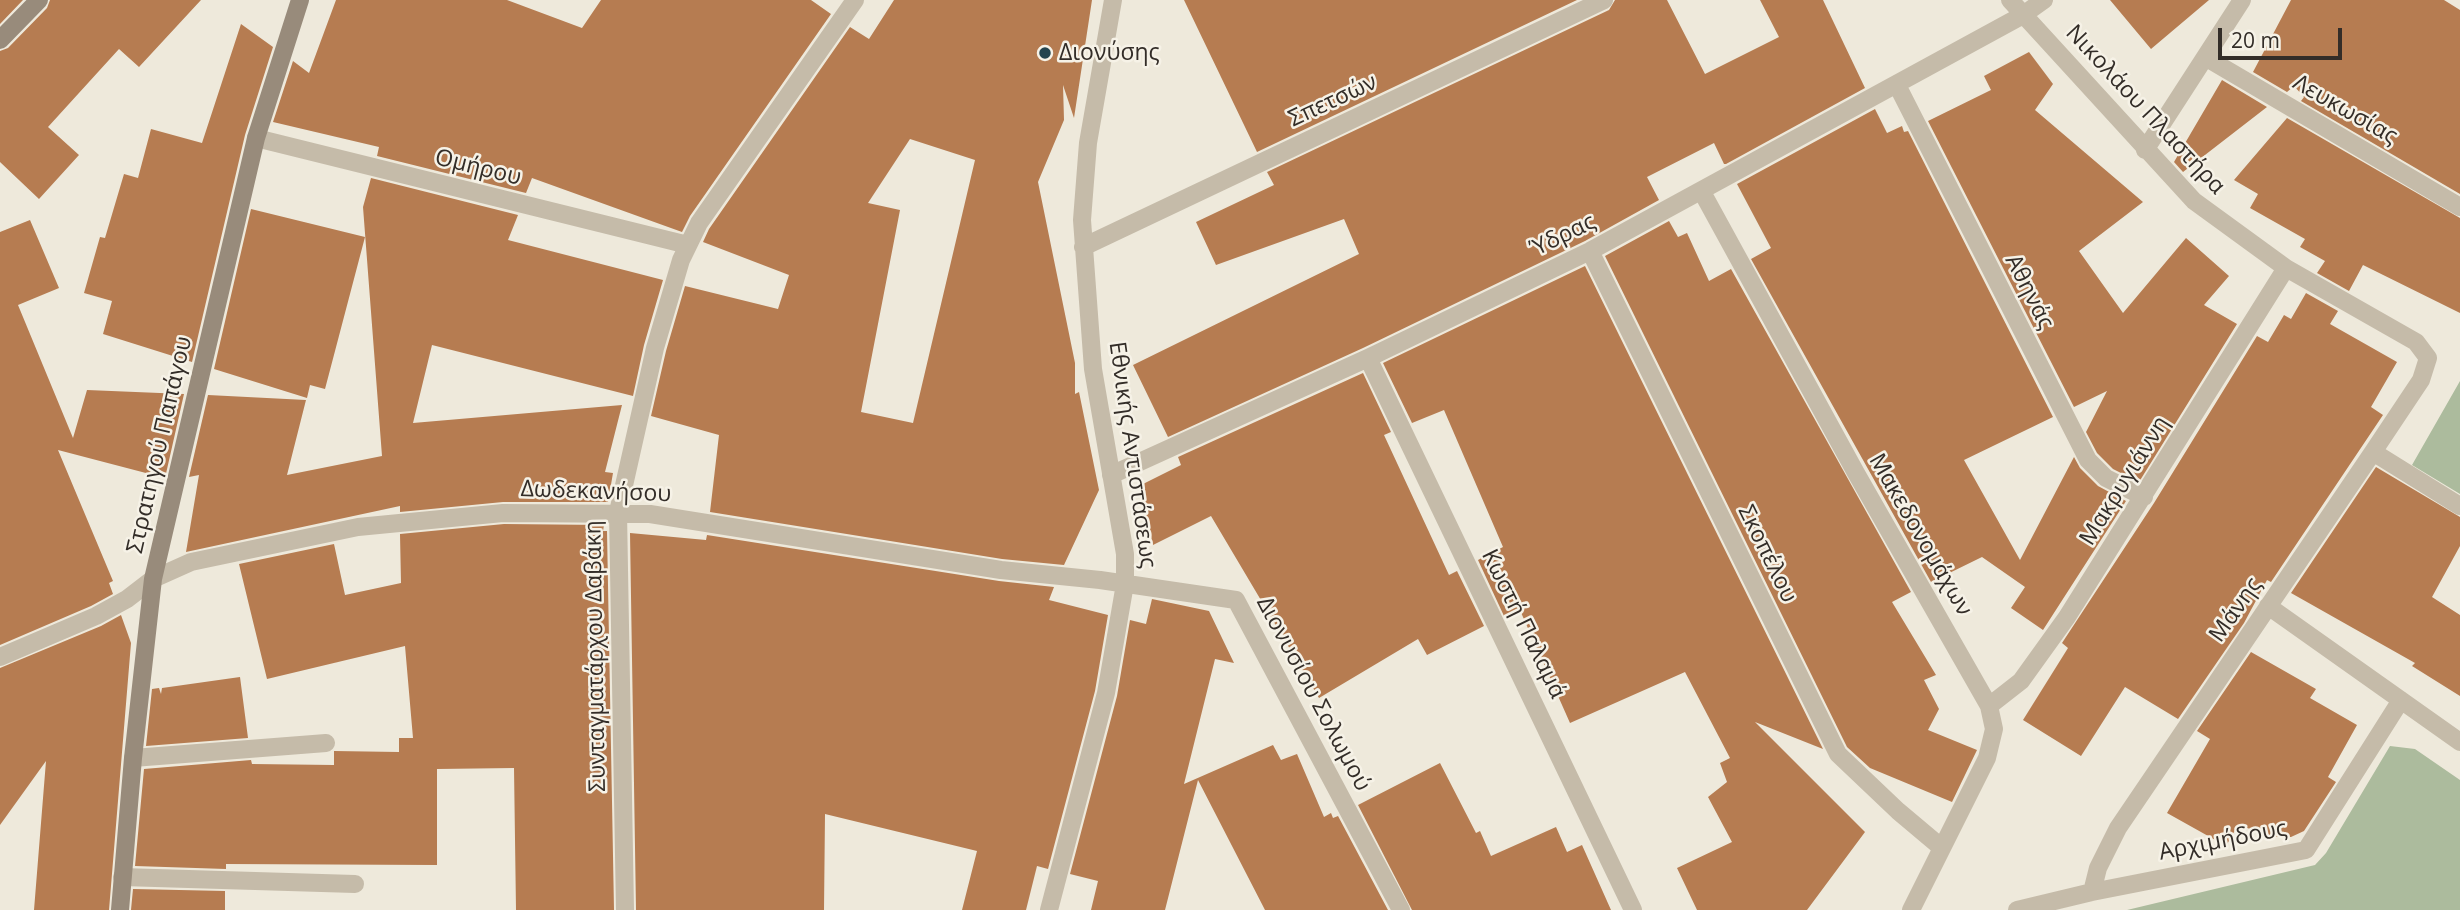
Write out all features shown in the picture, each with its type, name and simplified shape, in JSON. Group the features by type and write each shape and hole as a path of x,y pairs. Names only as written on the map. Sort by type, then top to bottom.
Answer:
{"street":[{"path":"0,40 39,0"},
{"name":"Στρατηγού Παπάγου","path":"120,910 133,758 153,579 256,138 300,0"},
{"name":"Εθνικής Αντιστάσεως","path":"1049,910 1106,693 1125,584 1125,554 1093,369 1083,247 1084,171 1113,0"},
{"name":"Σπετσών","path":"1083,247 1604,0"},
{"name":"Νικολάου Πλαστήρα","path":"2010,0 2145,150 2211,216 2286,268 2416,342 2428,359"},
{"name":"Ύδρας","path":"1111,475 1368,358 1590,251 1897,85 2023,15 2044,0"},
{"path":"2145,150 2242,0"},
{"name":"Συνταγματάρχου Δαβάκη","path":"625,910 618,512 655,348 674,281 688,245 713,203 851,1"},
{"name":"Λευκωσίας","path":"2205,57 2460,207"},
{"name":"Αθηνάς","path":"1897,85 2088,460 2106,478 2144,497"},
{"name":"Ομήρου","path":"256,138 688,245"},
{"name":"Μακεδονομάχων","path":"1702,192 1856,473 1989,706 1994,729 1990,748 1911,910"},
{"name":"Σκοπέλου","path":"1590,251 1838,754 1942,848"},
{"name":"Μακρυγιάννη","path":"1989,706 2021,681 2094,577 2286,268"},
{"name":"Κωστή Παλαμά","path":"1368,358 1633,910"},
{"name":"Μάνης","path":"2092,892 2098,868 2118,828 2421,380 2428,359"},
{"path":"2373,452 2460,506"},
{"name":"Δωδεκανήσου","path":"0,657 96,616 127,599 153,579 191,562 358,527 503,513 650,514 1001,570 1125,584"},
{"name":"Διονυσίου Σολωμού","path":"1125,584 1236,600 1401,910"},
{"path":"2269,606 2460,742"},
{"name":"Αρχιμήδους","path":"2017,910 2092,892 2306,850 2401,700"},
{"path":"133,758 326,743"},
{"path":"122,877 355,884"}],"green space":[{"path":"2460,381 2460,494 2412,465"},
{"path":"2390,746 2415,749 2460,780 2460,910 2127,910 2315,865 2326,853"}],"building":[{"path":"0,0 23,0 0,24"},
{"path":"50,0 201,0 139,67 119,49 48,127 79,155 39,199 0,162 0,51 8,48 47,8"},
{"path":"336,0 507,0 582,28 601,0 811,0 831,14 690,216 682,232 532,178 526,193 377,156 379,147 273,122 293,61 309,73"},
{"path":"894,0 1092,0 1074,118 1063,85 1064,120 1038,182 1075,363 1075,394 1079,392 1099,490 1064,565 1002,559 710,512 719,435 651,416 685,286 778,309 789,275 703,242 709,229 850,27 869,39","holes":["910,139 975,160 913,423 861,412 900,210 868,203"]},
{"path":"1184,0 1577,0 1257,152"},
{"path":"1615,0 1667,0 1705,74 1779,37 1760,0 1823,0 1865,88 1726,164 1714,143 1647,177 1659,200 1585,241 1363,348 1168,437 1133,365 1359,254 1344,219 1216,265 1196,222 1274,185 1267,172 1609,10"},
{"path":"2110,0 2209,0 2151,49"},
{"path":"2291,0 2444,0 2460,10 2460,194 2301,101 2304,97 2294,86 2287,92 2253,72"},
{"path":"241,24 273,47 245,135 192,362 103,334 112,301 84,293 100,237 105,238 124,174 138,178 151,129 202,143"},
{"path":"2029,52 2053,84 2035,110 2143,202 2079,251 2123,313 2186,238 2229,276 2204,305 2237,324 2139,482 2113,469 2097,453 2086,432 2107,391 2074,407 1928,121 1991,90 1984,76"},
{"path":"2222,80 2267,107 2183,172 2174,162"},
{"path":"1875,109 1887,133 1902,126 1904,132 1908,131 2053,417 1964,460 2020,560 2074,457 2080,468 2098,486 2126,501 2043,630 2011,608 2025,587 1982,557 1931,582 1751,259 1771,248 1737,184"},
{"path":"2287,118 2460,218 2460,313 2363,265 2349,291 2317,273 2325,261 2300,247 2305,239 2250,208 2258,194 2234,180"},
{"path":"371,178 518,215 508,240 663,280 644,345 633,396 432,345 413,423 622,405 605,472 613,473 608,502 503,502 400,512 400,506 186,552 199,475 189,477 208,395 306,400 287,475 382,456 363,207"},
{"path":"251,209 365,237 325,389 310,385 307,398 214,369"},
{"path":"30,220 59,288 18,305 73,438 87,390 184,394 165,478 58,450 113,581 109,583 113,594 0,645 0,232"},
{"path":"1669,221 1678,237 1687,233 1709,281 1731,269 1911,592 1892,602 1936,675 1924,680 1939,709 1928,730 1977,750 1952,802 1870,768 1847,747 1605,256"},
{"path":"1585,266 1823,749 1755,722 1865,832 1807,910 1697,910 1677,868 1732,842 1708,797 1727,782 1720,763 1730,758 1685,672 1570,723 1519,608 1504,616 1478,560 1503,547 1444,410 1412,423 1383,363"},
{"path":"2306,293 2338,311 2330,324 2397,362 2371,407 2383,415 2271,582 2267,580 2244,623 2178,719 2125,687 2081,756 2023,720 2068,648 2062,643 2154,503 2257,336 2268,342 2284,315 2291,319"},
{"path":"1363,373 1391,432 1384,435 1449,575 1457,571 1484,626 1427,655 1418,639 1319,698 1211,516 1153,545 1139,486 1181,465 1178,457"},
{"path":"2376,467 2460,517 2460,546 2432,597 2460,615 2460,696 2412,666 2415,663 2291,593"},
{"path":"504,524 604,525 603,531 607,531 614,910 516,910 514,768 437,769 437,865 226,864 226,869 135,866 144,769 251,760 252,764 334,765 334,751 399,752 399,738 413,738 405,646 267,679 239,564 334,544 345,595 401,583 400,534"},
{"path":"630,533 706,540 707,535 999,581 1054,587 1049,600 1108,615 1095,691 1048,869 1037,866 1026,910 962,910 977,851 825,814 824,910 636,910"},
{"path":"1152,599 1209,611 1234,663 1215,659 1184,784 1273,745 1281,760 1297,754 1324,817 1331,813 1333,818 1338,816 1388,910 1265,910 1198,780 1165,910 1091,910 1098,881 1070,874 1117,696 1130,620 1146,624"},
{"path":"121,615 131,643 109,910 34,910 46,761 0,825 0,668"},
{"path":"2251,652 2316,689 2310,698 2357,725 2328,777 2336,782 2304,831 2291,837 2275,837 2238,825 2226,846 2167,813 2210,739 2197,731"},
{"path":"240,677 248,738 146,746 152,689 159,688 161,694 162,688"},
{"path":"1440,763 1476,833 1480,831 1491,856 1556,827 1567,852 1582,845 1611,910 1412,910 1358,805"},
{"path":"133,889 225,891 225,910 131,910"}],"place":[{"name":"Διονύσης","path":"1045,53"}]}
